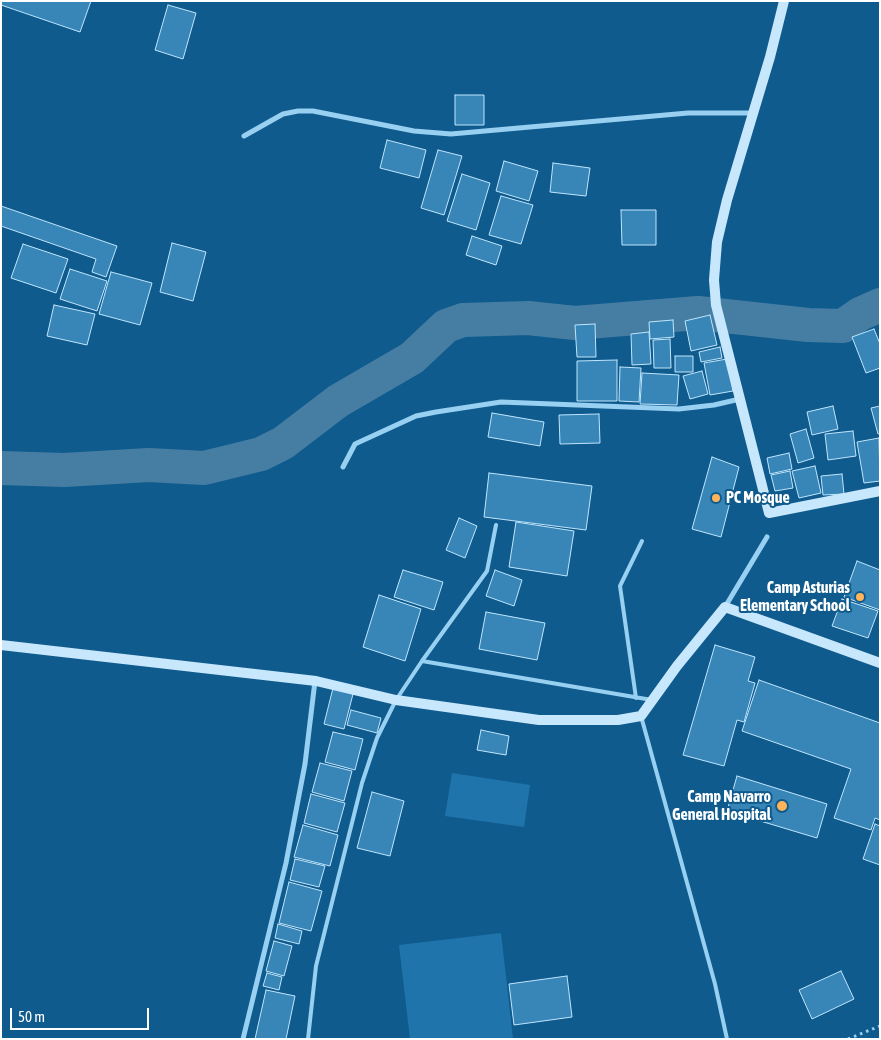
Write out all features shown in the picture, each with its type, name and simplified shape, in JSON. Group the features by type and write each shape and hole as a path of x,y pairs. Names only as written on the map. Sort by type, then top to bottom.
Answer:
{"street":[{"path":"784,1 770,58 752,113 717,242 714,280 716,305 769,513 880,491"},
{"path":"244,136 283,114 298,111 313,111 414,130 451,134 688,113 752,113"},
{"path":"343,467 355,444 416,416 436,412 501,402 679,408 714,405 741,398"},
{"path":"1,645 316,681 396,700 540,720 618,720 641,716 725,607 767,537"},
{"path":"725,607 880,663"},
{"path":"243,1039 286,863 305,764 316,681"}],"lane":[{"path":"308,1039 316,966 362,783 377,738 396,700 422,660 488,571 496,525"},
{"path":"636,698 620,586 642,541"},
{"path":"422,660 653,701"},
{"path":"641,716 716,984 727,1039"}],"path":[{"path":"848,1039 880,1026"}],"shaded area":[{"path":"452,773 530,785 524,827 445,816"},
{"path":"501,933 513,1039 410,1039 399,945"}],"building":[{"path":"1,1 91,1 80,32 1,5"},
{"path":"168,5 196,13 183,59 155,50"},
{"path":"455,95 484,95 484,125 455,125"},
{"path":"387,140 426,150 419,178 380,168"},
{"path":"438,150 462,156 444,215 421,208"},
{"path":"504,161 538,171 529,201 496,191"},
{"path":"553,163 590,168 586,196 550,192"},
{"path":"462,174 490,183 476,230 447,221"},
{"path":"501,196 533,205 521,244 489,235"},
{"path":"1,206 117,246 106,277 92,272 96,259 1,226"},
{"path":"621,210 656,210 656,245 622,245"},
{"path":"472,236 502,246 496,265 466,255"},
{"path":"172,243 206,252 193,301 160,292"},
{"path":"23,244 68,259 56,293 11,278"},
{"path":"70,269 107,281 97,311 60,299"},
{"path":"111,272 152,283 140,325 99,314"},
{"path":"54,305 95,314 87,345 47,336"},
{"path":"710,315 717,345 691,351 685,321"},
{"path":"673,320 674,337 650,339 649,322"},
{"path":"595,324 596,357 577,357 575,325"},
{"path":"874,329 880,344 880,368 866,373 852,337"},
{"path":"649,332 651,364 632,365 631,334"},
{"path":"670,339 671,368 654,368 653,340"},
{"path":"720,347 722,358 701,362 699,352"},
{"path":"675,356 693,356 693,372 675,372"},
{"path":"727,359 733,391 710,395 704,363"},
{"path":"617,360 617,401 577,401 577,361"},
{"path":"620,367 641,368 639,402 619,401"},
{"path":"702,371 708,394 690,399 683,376"},
{"path":"642,373 679,375 677,405 640,404"},
{"path":"833,406 838,429 812,435 807,412"},
{"path":"880,406 880,433 878,434 871,408"},
{"path":"492,413 544,422 540,446 488,437"},
{"path":"599,414 600,443 560,444 559,415"},
{"path":"806,429 814,458 798,463 790,434"},
{"path":"853,431 856,456 828,460 825,434"},
{"path":"879,438 880,481 864,483 857,442"},
{"path":"789,453 792,469 770,474 767,458"},
{"name":"PC Mosque","path":"712,457 739,467 721,537 692,529"},
{"path":"815,466 821,493 799,498 792,471"},
{"path":"790,471 793,488 775,491 771,475"},
{"path":"489,473 592,486 586,530 484,517"},
{"path":"842,474 844,494 823,495 821,476"},
{"path":"459,518 477,526 465,558 446,550"},
{"path":"516,522 574,531 567,576 509,567"},
{"path":"857,561 880,570 880,610 844,597"},
{"path":"403,570 443,582 434,610 394,597"},
{"path":"495,570 522,580 514,606 486,596"},
{"path":"379,595 421,609 405,661 363,647"},
{"path":"842,599 878,611 868,638 832,626"},
{"path":"486,612 545,623 537,660 479,649"},
{"path":"715,645 755,657 748,681 755,683 744,722 737,720 724,766 683,755"},
{"path":"759,680 880,723 880,820 875,818 871,830 834,818 851,769 742,731"},
{"path":"333,688 353,694 344,729 324,724"},
{"path":"351,710 381,718 377,733 347,725"},
{"path":"481,730 509,736 506,755 477,750"},
{"path":"333,732 363,739 355,770 325,762"},
{"path":"320,763 352,771 344,801 312,792"},
{"path":"737,776 827,804 817,838 727,811"},
{"path":"372,792 404,801 390,856 357,848"},
{"path":"311,794 345,803 337,832 304,823"},
{"path":"875,824 880,826 880,865 863,859"},
{"path":"303,825 338,835 330,866 294,857"},
{"path":"295,859 325,866 319,887 290,880"},
{"path":"289,882 322,891 311,931 279,923"},
{"path":"278,924 302,931 299,944 275,938"},
{"path":"274,941 292,946 284,976 266,971"},
{"path":"841,971 854,999 812,1019 799,990"},
{"path":"267,973 282,977 279,990 263,986"},
{"path":"567,976 572,1017 514,1025 509,984"},
{"path":"266,990 295,996 286,1039 255,1039"}],"waterway":[{"path":"1,468 64,470 149,465 204,468 261,454 283,443 338,401 412,358 446,326 463,320 528,318 575,323 698,313 808,325 843,326 860,314 880,305"}],"place":[{"name":"PC Mosque","path":"716,498"},
{"name":"Camp Asturias Elementary School","path":"860,597"},
{"name":"Camp Navarro General Hospital","path":"782,806"}]}
